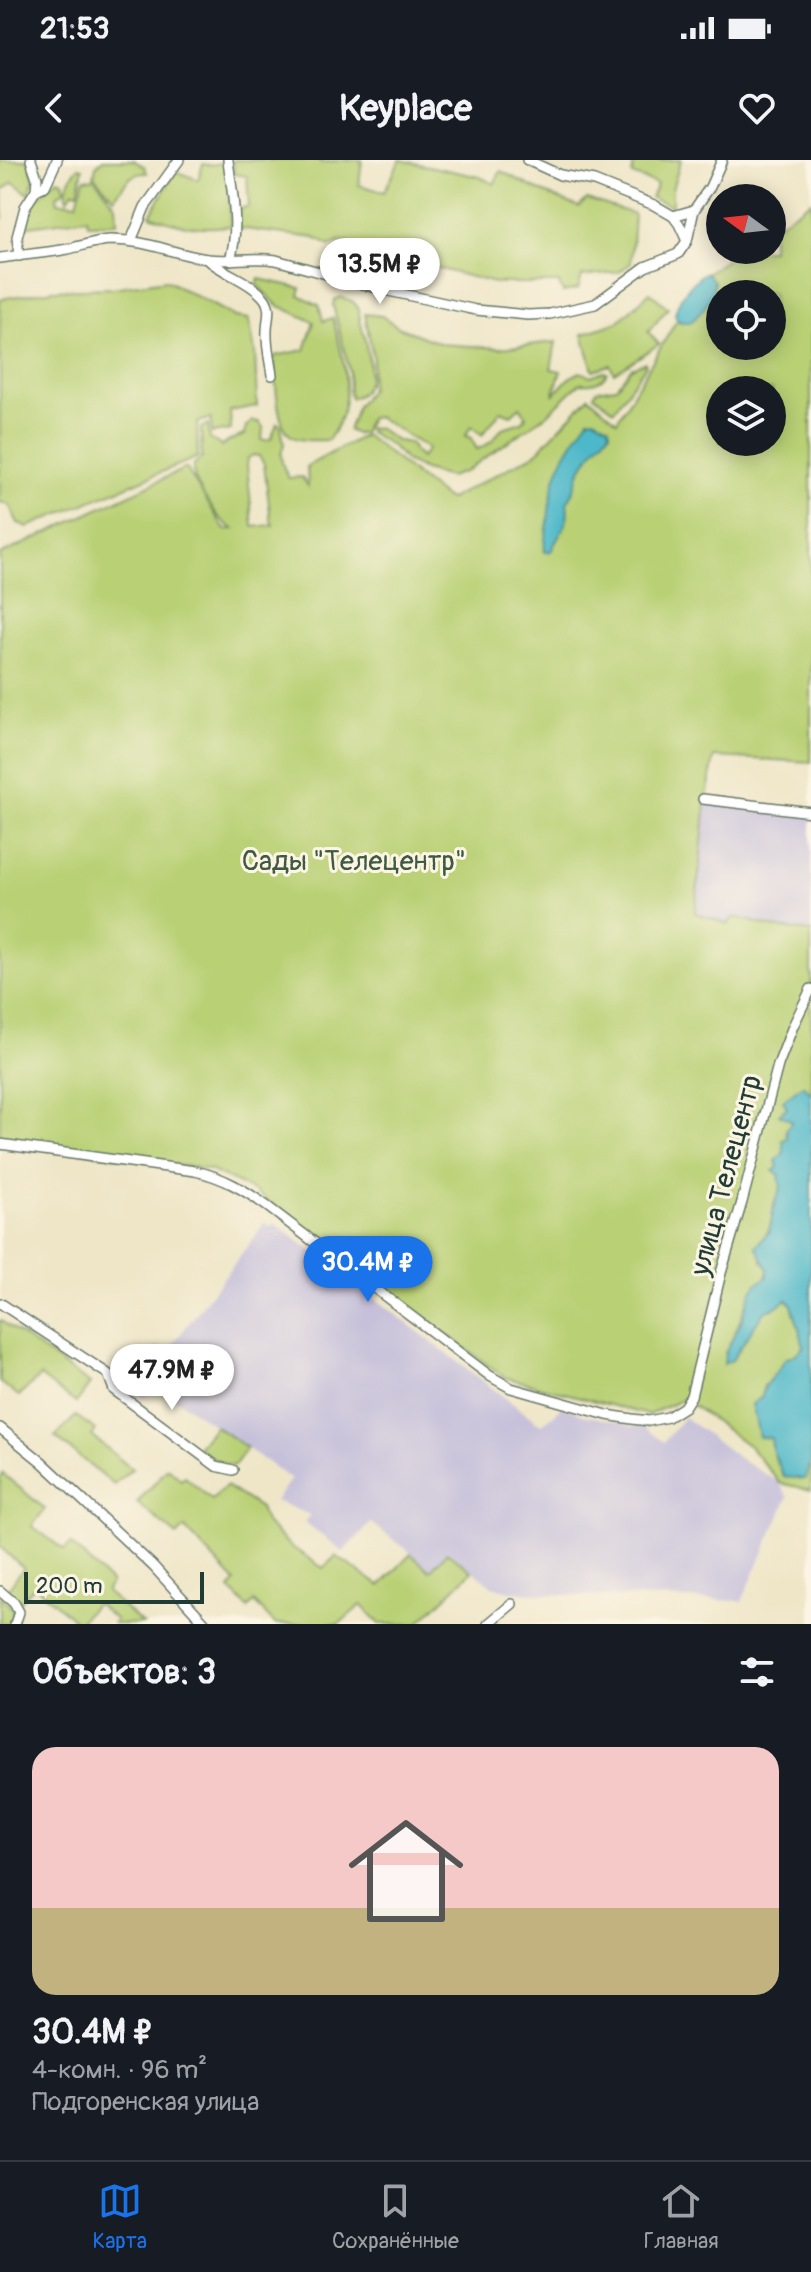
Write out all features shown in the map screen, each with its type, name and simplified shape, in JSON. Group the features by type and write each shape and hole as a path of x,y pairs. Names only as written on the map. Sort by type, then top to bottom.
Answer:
{"street":[{"path":"19,256 17,237 20,221 36,190 37,178 31,160"},
{"path":"36,190 45,186 57,160"},
{"path":"131,241 145,207 179,160"},
{"path":"228,160 235,225 235,245 230,260"},
{"path":"527,160 560,175 594,181 654,205 673,216 687,241"},
{"path":"0,258 72,249 99,241 131,241 206,258 276,260 460,307 494,313 539,315 595,304 645,267 678,254 687,241 694,210 710,187 722,160"},
{"path":"673,216 694,210"},
{"path":"206,258 266,300 270,310 266,334 272,375"},
{"path":"703,799 811,812"},
{"name":"улица Телецентр","path":"0,1144 195,1171 232,1183 293,1225 490,1376 511,1388 607,1415 649,1421 668,1417 684,1407 691,1396 774,1079 787,1040 811,989"},
{"path":"0,1303 107,1373 114,1390 216,1466 233,1470"},
{"path":"0,1428 42,1462 153,1566 206,1624"},
{"path":"0,1591 19,1612 15,1624"},
{"path":"488,1624 512,1604"}],"shaded area":[{"path":"706,802 811,816 811,932 735,918 728,924 695,913"},
{"path":"265,1223 270,1226 276,1224 541,1425 561,1406 582,1415 630,1426 642,1425 664,1442 684,1417 743,1461 780,1483 788,1497 742,1601 510,1591 492,1586 447,1550 430,1571 413,1554 371,1523 343,1552 304,1522 310,1515 275,1501 291,1479 162,1389 158,1383 160,1377 139,1369 157,1346 167,1352"},
{"path":"121,1368 152,1388 145,1398 112,1377"}],"green space":[{"path":"0,160 29,160 34,179 29,194 13,182 3,190 3,218 0,219"},
{"path":"103,160 133,160 145,167 147,173 131,177 114,198 94,176 96,166"},
{"path":"233,160 320,160 321,163 362,160 359,185 384,192 400,160 480,177 494,184 501,171 579,207 587,199 634,214 631,263 619,272 582,276 578,289 563,292 559,283 494,283 414,262 415,253 382,246 378,253 342,241 330,246 315,238 238,228 237,210 249,206 247,176 234,174"},
{"path":"622,160 681,160 672,189 672,206 651,198 657,184 632,175 634,163"},
{"path":"225,162 230,226 190,226 150,215 176,171 198,180 203,164"},
{"path":"79,167 83,168 78,192 73,191 68,199 66,190"},
{"path":"95,178 116,206 117,223 88,224 87,218 22,227 31,206 58,179 63,181 65,189 57,196 58,202 77,203 84,179"},
{"name":"Сады \"Телецентр\"","path":"811,201 811,762 714,757 695,913 728,924 734,917 772,927 811,932 811,1093 807,1089 786,1103 788,1108 782,1111 792,1120 780,1157 781,1188 775,1200 770,1226 760,1241 762,1260 768,1269 766,1277 753,1292 725,1353 732,1360 764,1311 773,1309 786,1299 792,1305 804,1346 797,1354 785,1359 782,1367 763,1387 777,1464 807,1471 811,1461 811,1490 780,1483 749,1446 684,1399 648,1415 504,1377 254,1191 210,1170 0,1140 0,555 186,468 225,530 234,529 207,501 196,481 193,465 202,458 201,428 208,424 210,439 222,446 244,435 252,421 259,422 263,427 262,440 268,440 277,423 281,426 284,444 282,463 288,478 302,477 308,486 307,466 365,435 448,500 535,454 589,397 617,421 703,276 720,264 786,264 786,218","holes":["259,456 264,464 273,525 253,527 247,465 248,458"]},
{"path":"259,279 301,288 299,295 319,305 323,321 333,318 346,381 343,411 328,440 295,438 282,421 274,356 305,350 314,322 277,305 257,285"},
{"path":"166,280 235,317 249,319 255,352 257,406 230,411 231,430 212,433 211,418 197,423 198,457 28,527 18,523 9,505 0,502 0,299 53,290 112,288"},
{"path":"650,292 668,308 648,332 659,344 614,373 610,365 593,370 583,334 618,322"},
{"path":"340,297 352,301 359,310 368,355 366,387 351,398 349,370 333,305 334,300"},
{"path":"365,314 382,316 398,327 442,344 500,348 556,342 551,369 561,371 553,395 569,378 580,372 591,376 607,372 599,381 580,383 547,415 464,472 449,477 406,461 393,447 368,431 368,428 377,428 394,439 411,444 421,458 428,449 378,417 370,418 363,433 348,430 358,405 370,390 373,358","holes":["520,407 526,416 522,422 502,428 492,441 481,448 477,449 470,437 465,437 471,426 482,435 501,411 511,415"]},
{"path":"645,362 646,365 614,410 594,395 597,390 616,387 631,368"},
{"path":"0,1320 90,1384 76,1403 40,1376 19,1396 0,1382"},
{"path":"76,1416 96,1430 92,1436 132,1469 114,1485 55,1437"},
{"path":"215,1426 247,1448 234,1466 218,1463 198,1447"},
{"path":"168,1468 181,1480 185,1477 212,1500 226,1486 260,1508 265,1522 289,1545 323,1568 336,1556 380,1586 411,1554 430,1571 447,1552 472,1571 418,1624 380,1624 361,1605 339,1624 275,1624 254,1602 248,1608 230,1589 235,1582 185,1528 177,1536 137,1503"},
{"path":"3,1474 45,1509 32,1526 64,1550 71,1544 111,1583 106,1592 143,1624 113,1624 116,1620 96,1603 78,1623 35,1586 20,1602 6,1591 24,1568 0,1547 0,1478"},
{"path":"0,1595 13,1610 11,1624 0,1624"}],"water":[{"path":"706,272 713,280 706,280 704,309 691,322 680,322 675,316 676,309 690,286"},
{"path":"594,418 609,426 610,432 582,468 567,503 564,528 551,551 545,552 555,478 579,432 589,419"},
{"path":"803,1085 811,1093 811,1461 806,1479 784,1477 773,1452 771,1438 759,1437 752,1404 762,1397 765,1386 785,1359 804,1346 792,1305 787,1299 764,1312 732,1360 724,1364 725,1353 740,1324 751,1292 767,1277 768,1269 756,1246 769,1232 781,1187 779,1174 773,1171 778,1167 776,1161 784,1152 783,1140 787,1138 786,1130 792,1121 779,1114 787,1108 783,1100"}]}
